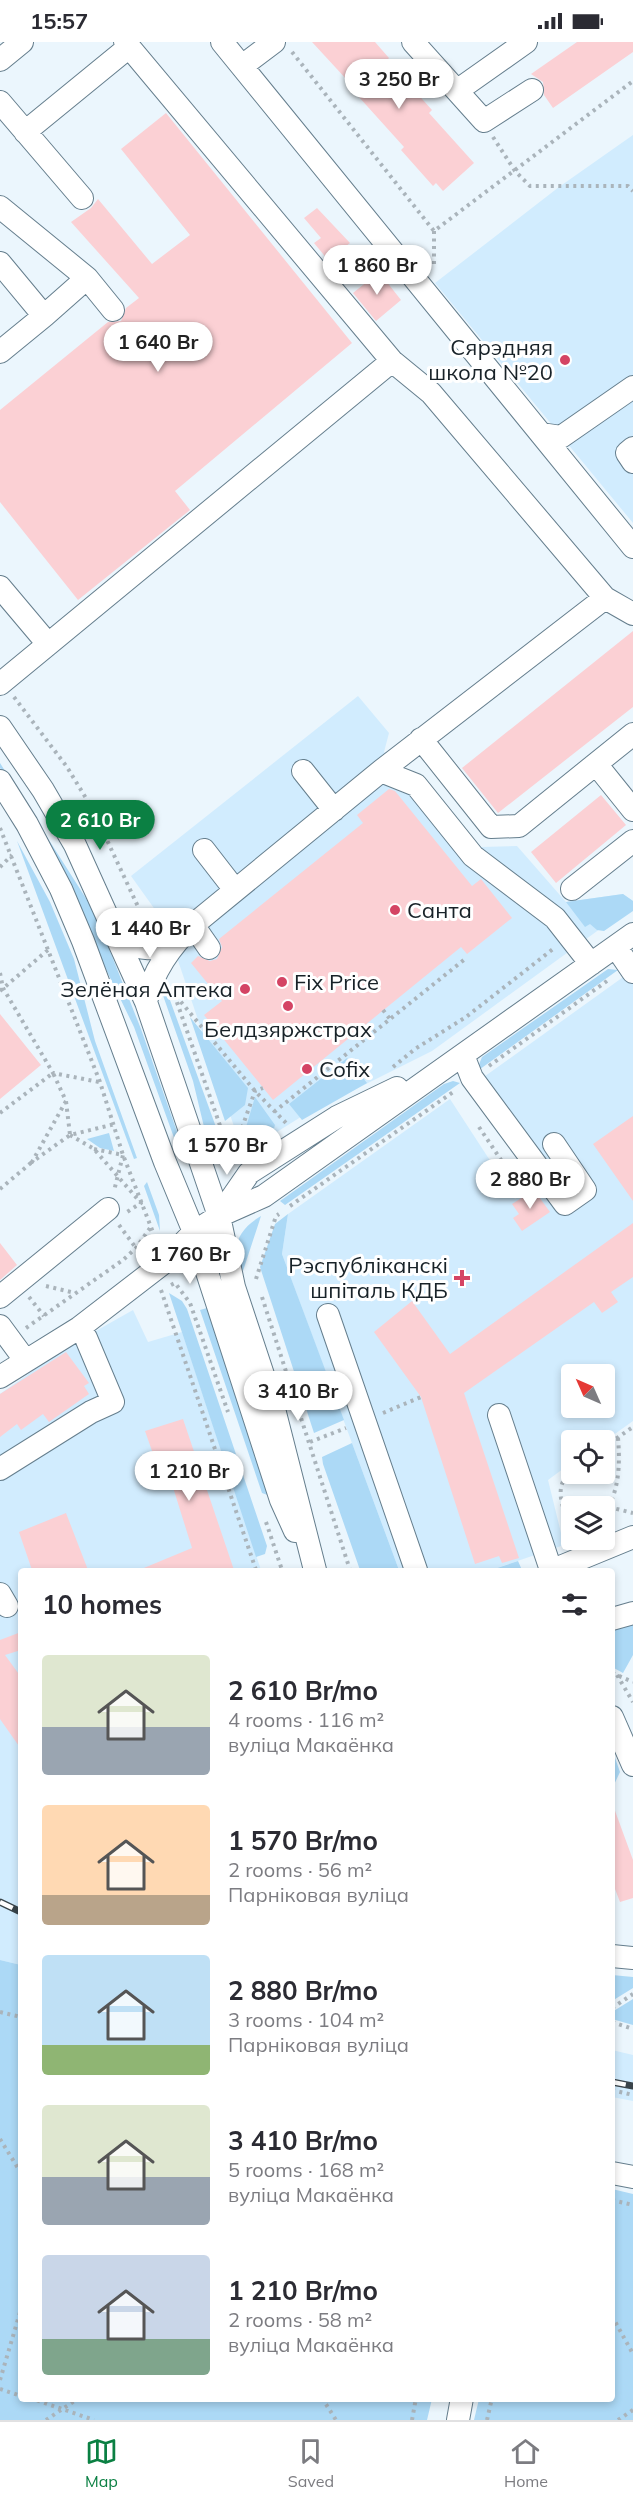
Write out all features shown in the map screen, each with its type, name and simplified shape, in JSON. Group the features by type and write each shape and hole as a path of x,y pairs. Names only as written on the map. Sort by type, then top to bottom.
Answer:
{"street":[{"path":"0,60 22,42"},
{"path":"222,42 633,547"},
{"path":"413,42 484,121 532,90"},
{"path":"458,90 526,42"},
{"path":"25,132 127,45 392,361 431,393 605,598 633,614"},
{"path":"242,66 283,46"},
{"path":"0,102 82,198"},
{"path":"0,207 87,278 113,310"},
{"path":"0,263 44,316"},
{"path":"0,352 87,278"},
{"path":"2,683 392,361"},
{"path":"541,434 561,437 633,387"},
{"path":"633,448 627,453 633,462"},
{"path":"0,587 48,644"},
{"path":"146,1002 160,956 186,932 334,810 375,784 421,739 605,598"},
{"path":"0,727 43,790 75,845 146,1002 219,1216 234,1287 273,1405 314,1568"},
{"path":"421,739 491,827 519,826 633,734"},
{"path":"596,764 633,810"},
{"path":"303,771 334,810"},
{"path":"0,781 27,824 61,889 194,1232 281,1500 313,1568"},
{"path":"375,784 416,785 473,856 546,909 587,957"},
{"path":"573,889 633,841"},
{"path":"204,850 235,890"},
{"path":"116,932 138,948 160,956"},
{"path":"186,932 209,948"},
{"path":"0,1377 79,1328 166,1261 194,1232 219,1216 264,1196 463,1055 587,957 624,940 633,972"},
{"path":"463,1055 471,1078 566,1204 585,1190 554,1144"},
{"path":"10,1298 117,1211"},
{"path":"328,1315 415,1568"},
{"path":"0,1469 91,1412 113,1402 86,1338 79,1328"},
{"path":"11,1329 25,1360"},
{"path":"500,1415 551,1568"},
{"path":"557,1568 633,1537"},
{"path":"615,1618 633,1613"},
{"path":"615,1724 633,1765"},
{"path":"615,1956 633,1959"},
{"path":"615,2174 633,2177"},
{"path":"458,2420 461,2402"}],"path":[{"path":"283,46 434,231 434,269 418,282"},
{"path":"434,231 633,81"},
{"path":"484,121 514,171 530,186 628,186 633,191"},
{"path":"2,683 67,766 92,808 160,956 231,1157 241,1161"},
{"path":"0,828 100,1082 123,1155 156,1240"},
{"path":"0,867 12,855"},
{"path":"1,990 49,949"},
{"path":"390,1070 415,1049 466,1017 553,949 563,962 587,957"},
{"path":"274,1112 465,959"},
{"path":"0,973 1,990 53,1072 66,1101 70,1135"},
{"path":"174,993 255,1090 291,1129"},
{"path":"383,1010 390,1019"},
{"path":"0,1113 53,1072 100,1082"},
{"path":"255,1090 263,1088"},
{"path":"231,1157 255,1090"},
{"path":"455,1091 461,1100"},
{"path":"32,1162 66,1101"},
{"path":"474,1119 525,1196"},
{"path":"0,1189 32,1162 70,1135 115,1124"},
{"path":"70,1135 94,1149 123,1155"},
{"path":"94,1149 141,1203"},
{"path":"117,1211 141,1203"},
{"path":"276,1216 255,1276 349,1568"},
{"path":"11,1329 33,1323 123,1260 136,1248 150,1227"},
{"path":"229,1416 190,1303 175,1283 160,1288 255,1568"},
{"path":"39,1284 75,1293"},
{"path":"10,1298 33,1289"},
{"path":"11,1329 33,1323"},
{"path":"615,1440 633,1427"},
{"path":"611,1496 620,1461 618,1438"},
{"path":"561,1501 559,1496 562,1484"},
{"path":"615,1508 633,1513"},
{"path":"264,1518 281,1568"},
{"path":"615,1674 633,1680"},
{"path":"615,1675 633,1702"},
{"path":"615,2006 633,1994"},
{"path":"0,2012 18,2016"},
{"path":"615,2023 633,2029"},
{"path":"615,2091 633,2095"},
{"path":"0,2139 18,2168"},
{"path":"615,2201 633,2205"},
{"path":"0,2380 18,2319"},
{"path":"615,2321 633,2354"},
{"path":"0,2389 18,2395"},
{"path":"41,2402 94,2420"},
{"path":"46,2420 74,2402"},
{"path":"325,2402 336,2420"},
{"path":"412,2420 415,2402"},
{"path":"487,2420 491,2402"},
{"path":"618,2420 633,2410"}],"shaded area":[{"name":"Сярэдняя школа №20","path":"633,135 633,523 435,283 559,187"},
{"path":"358,696 389,733 384,752 392,762 423,778 480,847 517,846 566,902 623,894 633,901 633,905 432,1051 304,1115 243,1153 166,925 131,876"},
{"path":"0,763 94,911 141,1029 181,1143 177,1146 134,1027 30,813 0,768"},
{"path":"17,841 50,902 74,959 95,1041 137,1158 134,1159"},
{"path":"623,894 633,901 633,911 604,931 597,930 590,924 585,927 566,902"},
{"path":"608,969 618,970 476,1072 482,1057"},
{"name":"Рэспубліканскі шпіталь КДБ","path":"633,970 633,1421 615,1434 615,1430 561,1430 561,1470 548,1480 561,1533 561,1546 497,1568 398,1568 282,1254 288,1214 450,1099 515,1199 556,1170 481,1079"},
{"path":"162,978 216,1127 205,1131 193,1081 159,984"},
{"path":"190,1017 248,1088 245,1105 225,1121"},
{"path":"347,1058 367,1083 302,1120 289,1104"},
{"path":"453,1081 460,1083 285,1205 280,1201 444,1084"},
{"path":"255,1097 275,1125 271,1139 247,1154 241,1144"},
{"path":"109,1133 114,1151 100,1148 87,1139"},
{"path":"147,1182 159,1215 160,1231 144,1186"},
{"path":"288,1214 282,1254 344,1420 314,1433 260,1267 275,1224"},
{"path":"261,1216 243,1271 237,1254 238,1239 253,1221"},
{"path":"169,1293 182,1301 187,1309 267,1546 265,1554 256,1557"},
{"path":"207,1308 273,1497 262,1493 200,1310"},
{"path":"133,1310 148,1342 182,1332 260,1568 18,1568 18,1964 0,1960 0,1394 64,1349"},
{"path":"352,1443 398,1568 359,1568 322,1457"},
{"path":"518,1561 521,1568 497,1568"},
{"path":"633,1618 633,1655 623,1673 615,1669 615,1624"},
{"path":"615,1758 620,1772 615,1783"},
{"path":"0,1960 18,1964 18,2402 431,2402 427,2420 0,2420"},
{"path":"615,1975 633,1977 633,1988 615,1999"},
{"path":"633,1999 633,2025 615,2020 615,2010"},
{"path":"615,2051 633,2055 633,2101 615,2098"},
{"path":"615,2190 633,2194 633,2420 474,2420 478,2402 615,2402"}],"building":[{"path":"312,42 375,42 389,58 387,60 432,110 429,113 474,163 443,191 436,183 433,186 401,150 404,147 358,96 360,94"},
{"path":"577,42 633,42 633,52 553,108 544,95 543,82 531,74"},
{"path":"166,113 352,343 175,491 190,510 78,600 0,502 0,410 108,322 121,321 126,308 139,298 71,222 91,208 98,199 152,264 190,235 121,149"},
{"path":"317,208 350,243 328,260 314,243 321,238 304,218"},
{"path":"379,272 401,300 376,321 353,293"},
{"path":"633,631 633,707 498,813 462,768"},
{"path":"389,789 395,791 472,886 481,879 512,918 467,954 461,947 273,1100 204,1015 222,1001 191,963 198,956 210,961 217,959 222,947 219,939 363,823 357,815"},
{"path":"601,795 626,825 556,883 531,852"},
{"path":"0,1014 41,1065 0,1099"},
{"path":"633,1116 633,1201 593,1144"},
{"path":"534,1190 550,1212 522,1231 513,1218 519,1214 512,1204"},
{"path":"633,1223 633,1277 611,1292 618,1302 602,1313 594,1302 464,1393 519,1558 502,1563 499,1556 475,1564 421,1397 374,1332 412,1301 450,1354"},
{"path":"0,1243 17,1265 0,1280"},
{"path":"66,1352 89,1383 84,1386 89,1394 49,1422 43,1414 21,1430 17,1424 0,1437 0,1394"},
{"path":"183,1419 233,1568 144,1568 192,1548 166,1465 158,1468 145,1431"},
{"path":"66,1513 87,1568 31,1568 19,1532"},
{"path":"18,1633 18,1651 5,1655 18,1673 18,1745 0,1719 0,1640"},
{"path":"615,1811 633,1860 633,1898 620,1902 615,1889"}],"railway":[{"path":"0,1902 18,1911"},
{"path":"615,2083 633,2086"}],"place":[{"name":"Сярэдняя школа №20","path":"565,360"},
{"name":"Санта","path":"395,910"},
{"name":"Fix Price","path":"282,982"},
{"name":"Зелёная Аптека","path":"245,989"},
{"name":"Белдзяржстрах","path":"288,1006"},
{"name":"Cofix","path":"307,1069"},
{"name":"Рэспубліканскі шпіталь КДБ","path":"462,1278"}]}
